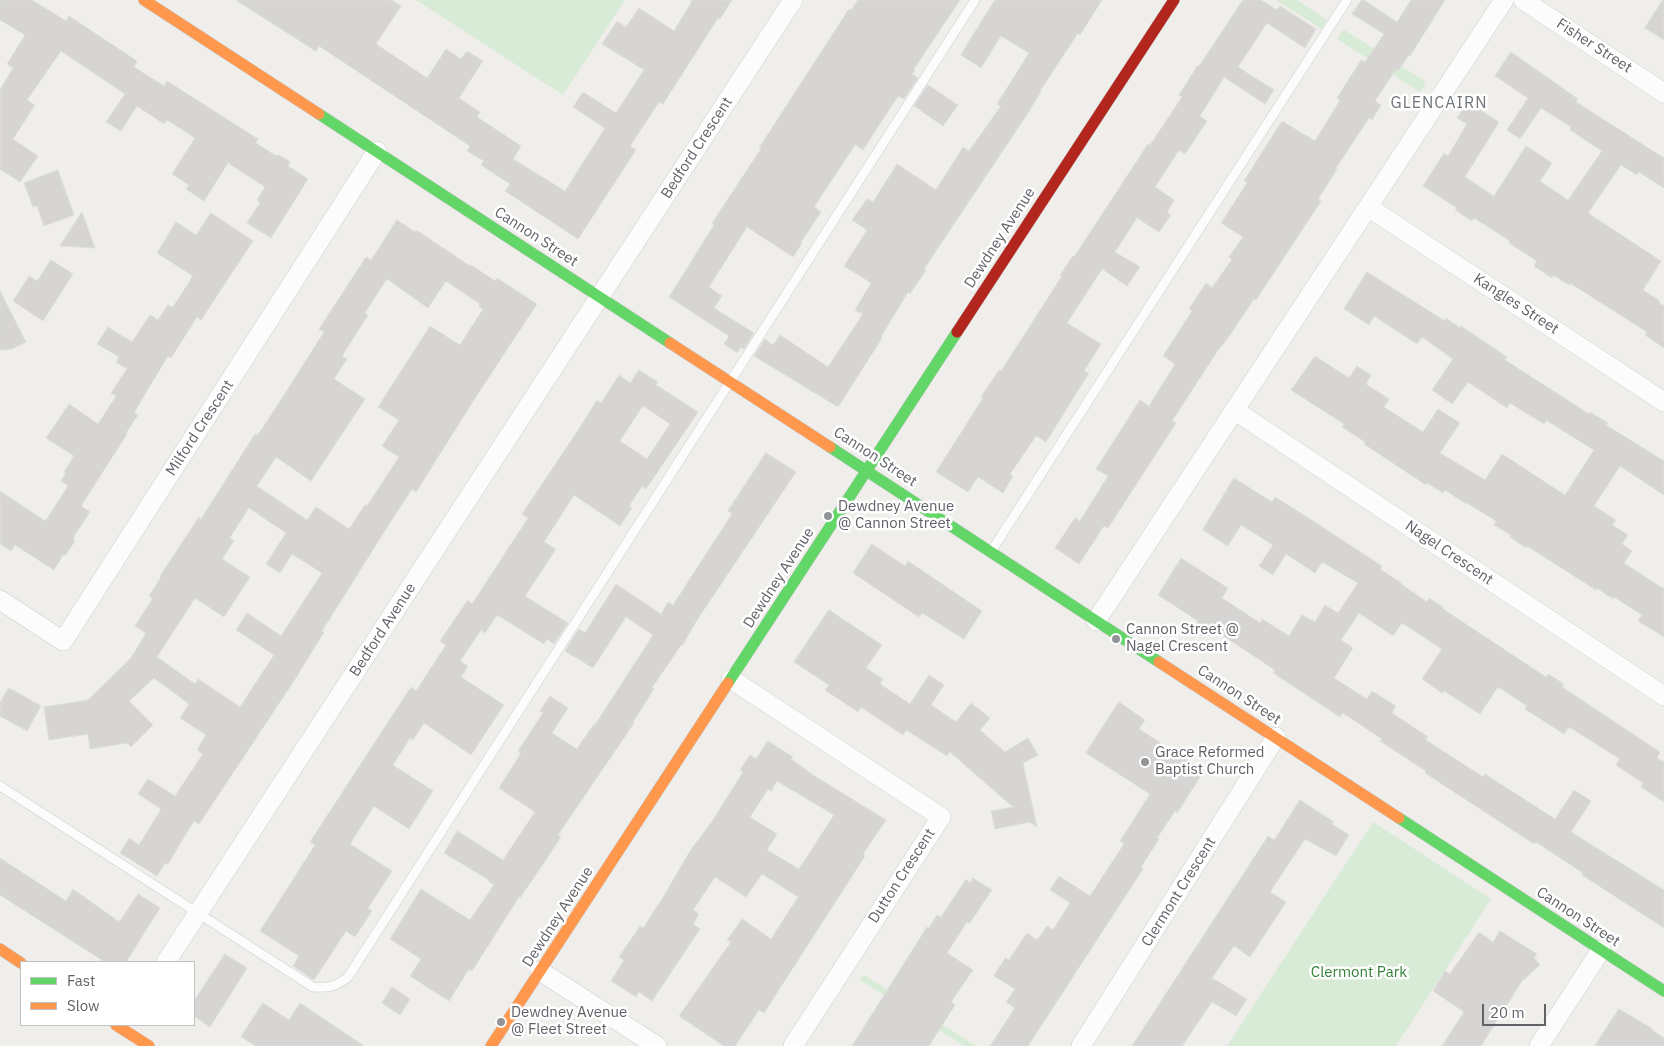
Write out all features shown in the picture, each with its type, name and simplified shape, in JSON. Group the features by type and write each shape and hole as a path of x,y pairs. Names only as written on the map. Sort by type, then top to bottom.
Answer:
{"street":[{"name":"Cannon Street","path":"144,0 1664,991"},
{"name":"Bedford Crescent","path":"601,297 793,0"},
{"name":"Dewdney Avenue","path":"491,1046 1174,0"},
{"path":"1096,621 1504,0"},
{"name":"Fisher Street","path":"1523,0 1664,93"},
{"name":"Milford Crescent","path":"0,600 63,641 377,151"},
{"name":"Kangles Street","path":"1368,207 1664,402"},
{"name":"Bedford Avenue","path":"167,961 601,297"},
{"name":"Nagel Crescent","path":"1234,410 1664,696"},
{"name":"Dutton Crescent","path":"731,679 940,817 793,1046"},
{"name":"Clermont Crescent","path":"1081,1046 1276,737"},
{"path":"0,949 20,962"},
{"path":"1538,1046 1601,950"},
{"path":"540,971 657,1046"},
{"path":"121,1026 149,1046"}],"lane":[{"path":"0,786 313,987 326,988 337,985 348,977 975,0"},
{"path":"991,552 1346,0"}],"green space":[{"path":"416,0 625,0 563,95"},
{"path":"1276,0 1297,0 1327,20 1322,29"},
{"path":"1343,29 1426,82 1420,92 1337,39"},
{"name":"Clermont Park","path":"1373,822 1491,899 1396,1046 1227,1046"},
{"path":"864,975 976,1046 964,1046 860,980"}],"building":[{"path":"0,0 32,0 66,21 69,16 137,61 134,67 164,86 167,81 258,139 256,143 276,156 279,155 290,162 288,166 308,179 271,238 247,223 260,203 257,200 265,187 228,163 204,201 186,189 189,185 172,174 195,138 167,120 164,124 137,106 121,131 106,122 125,94 61,51 27,100 35,105 13,139 38,156 20,182 0,169 0,90 13,68 7,64 25,35 0,20"},
{"path":"236,0 391,0 401,6 376,44 427,78 446,49 461,59 467,51 483,61 459,98 480,112 477,117 521,146 513,159 565,191 605,128 573,107 583,92 616,113 644,70 602,44 617,21 626,27 639,8 674,31 692,1 690,0 732,0 720,19 718,18 663,104 659,102 630,146 636,150 578,239 505,191 510,184 481,165 484,161 467,151 470,146 319,46 316,51"},
{"path":"858,0 960,0 914,69 912,74 918,78 904,99 898,96 863,150 855,145 814,207 821,212 793,257 747,227 709,287 722,296 714,308 754,333 744,349 741,347 737,353 724,344 729,336 669,297 714,225 712,223 761,149 759,148 849,9 851,10"},
{"path":"995,0 1102,0 1080,35 1078,33 1040,91 1026,116 924,269 926,270 910,294 908,292 882,338 838,407 754,356 765,339 773,345 780,335 828,367 863,314 855,310 871,283 844,266 867,230 852,220 867,199 873,202 897,164 936,190 963,147 969,151 1001,106 997,104 1029,53 1001,36 981,68 961,55"},
{"path":"1243,0 1261,0 1277,10 1280,6 1316,29 1305,48 1267,23 1238,67 1274,90 1265,104 1224,77 1200,116 1207,121 1185,154 1179,150 1155,187 1174,200 1167,212 1171,215 1159,232 1137,218 1115,252 1140,267 1127,286 1102,269 1067,323 1101,344 1084,371 1089,373 1046,442 1036,436 1010,474 1013,476 1003,493 978,477 968,492 936,472 983,398 981,397 999,370 1001,371 1062,276 1060,275 1182,97 1179,95"},
{"path":"1362,0 1397,22 1411,0 1445,0 1410,56 1398,71 1396,69 1375,101 1381,105 1372,120 1369,118 1336,168 1318,199 1321,201 1256,300 1254,299 1220,347 1172,421 1176,423 1108,528 1104,526 1079,564 1055,548 1075,518 1080,521 1108,476 1096,469 1140,400 1149,406 1175,364 1163,356 1192,311 1189,309 1206,283 1212,288 1232,259 1229,257 1243,237 1221,223 1247,183 1244,181 1282,121 1315,141 1340,100 1337,98 1361,60 1365,62 1384,34 1352,14"},
{"path":"1664,0 1664,40 1645,28"},
{"path":"1511,52 1578,99 1576,102 1664,158 1664,188 1639,172 1637,175 1621,165 1588,213 1661,261 1643,290 1660,301 1659,303 1664,306 1664,348 1645,335 1647,332 1570,283 1569,285 1553,275 1552,278 1534,266 1537,261 1509,243 1510,241 1474,218 1472,221 1455,210 1457,208 1423,186 1444,153 1448,156 1467,124 1457,118 1467,102 1499,122 1465,177 1494,196 1526,146 1552,163 1540,181 1568,200 1602,151 1570,130 1571,127 1541,108 1520,139 1507,130 1528,98 1495,76"},
{"path":"928,85 958,105 943,126 914,106"},
{"path":"58,170 74,215 44,226 37,206 33,207 24,183"},
{"path":"82,212 95,248 60,246"},
{"path":"211,213 253,241 201,320 197,317 171,358 168,356 148,389 134,413 138,415 81,506 90,512 74,536 73,540 75,541 65,556 63,555 54,570 15,545 11,551 0,544 0,491 45,521 47,519 68,486 61,481 74,456 46,438 69,404 98,424 116,396 111,393 127,369 116,362 119,357 97,344 108,327 132,342 150,315 158,320 168,305 173,307 193,276 157,253 176,222 196,235"},
{"path":"397,220 415,232 416,230 495,281 497,278 537,304 416,492 412,489 391,521 322,631 324,632 294,681 199,824 194,821 168,864 165,863 157,876 120,853 129,838 139,845 161,809 138,794 148,779 175,796 203,754 197,750 206,735 180,718 189,704 154,678 129,701 153,725 131,747 127,743 90,749 88,734 49,740 44,707 88,700 131,658 146,633 135,626 153,598 149,596 160,576 199,517 201,519 255,434 258,435 279,403 324,332 319,329 366,257 371,260","holes":["387,279 428,308 446,281 480,304 478,306 483,309 460,345 430,326 378,407 399,420 382,446 399,457 367,506 365,505 349,529 316,507 307,520 257,486 276,457 311,481 365,399 334,379 347,359 342,356 368,315 365,313","249,508 286,533 266,564 280,573 292,554 322,573 281,636 247,613 236,630 274,655 240,707 198,679 195,684 157,657 195,598 224,617 250,577 222,559 234,541 230,538"]},
{"path":"51,260 73,274 43,321 13,301 29,276 37,281"},
{"path":"1367,272 1445,321 1446,318 1460,328 1461,326 1507,357 1505,360 1589,414 1590,412 1608,423 1606,425 1664,461 1664,495 1620,466 1594,506 1616,520 1612,525 1628,535 1622,544 1632,551 1624,563 1664,589 1664,637 1638,621 1642,615 1614,597 1613,599 1597,588 1596,590 1527,546 1526,548 1510,537 1511,535 1494,525 1496,521 1467,503 1445,490 1443,493 1427,483 1426,485 1364,444 1365,442 1342,427 1344,424 1291,390 1315,356 1349,378 1357,366 1371,375 1366,384 1389,399 1384,407 1423,432 1438,409 1460,423 1440,453 1485,480 1502,454 1565,495 1594,450 1546,420 1544,424 1510,403 1507,408 1468,382 1452,404 1432,390 1453,359 1422,337 1417,344 1374,316 1369,325 1344,309"},
{"path":"0,291 26,342 12,349 0,350"},
{"path":"639,370 658,382 656,385 698,412 646,489 642,486 629,506 632,508 620,526 574,495 544,542 556,549 525,596 568,623 554,644 547,639 544,644 497,615 485,633 481,630 460,661 468,666 461,677 504,705 471,755 424,723 413,740 410,738 393,765 433,791 409,829 374,806 350,844 392,871 368,908 372,911 355,937 346,931 314,980 293,966 299,956 260,931 315,845 310,842 411,687 416,691 446,645 440,641 468,600 472,604 528,518 522,514 597,400 601,403 619,375 630,383","holes":["643,406 670,424 647,459 620,441"]},
{"path":"766,453 796,472 697,620 682,646 652,688 654,689 634,723 558,835 561,837 519,897 472,971 469,969 449,1001 410,976 421,959 390,939 421,889 470,920 494,885 489,880 444,853 457,831 503,860 535,812 499,788 521,753 518,751 543,713 540,711 550,696 568,708 552,733 577,749 595,725 653,635 626,617 593,668 565,651 579,629 585,633 616,584 661,614 668,602 673,605 732,514 728,511"},
{"path":"1234,478 1272,502 1275,497 1313,521 1382,566 1380,569 1427,602 1429,598 1546,677 1548,674 1564,684 1562,687 1660,752 1657,758 1664,762 1664,802 1641,787 1643,783 1616,765 1620,759 1569,727 1564,734 1525,709 1527,706 1498,687 1480,714 1444,691 1442,693 1422,679 1442,649 1402,623 1393,636 1359,613 1341,640 1353,648 1334,678 1367,699 1372,691 1396,706 1392,713 1428,737 1426,740 1483,777 1485,774 1555,819 1574,790 1591,801 1571,832 1664,890 1664,928 1582,875 1583,873 1536,842 1534,844 1425,773 1426,771 1380,741 1382,739 1343,713 1340,717 1273,673 1275,670 1216,631 1214,634 1196,623 1198,621 1158,595 1181,558 1228,588 1222,598 1260,623 1262,619 1289,636 1302,615 1315,622 1325,605 1338,613 1358,583 1322,562 1315,573 1286,554 1273,575 1259,566 1273,545 1241,525 1228,546 1203,530"},
{"path":"872,544 905,566 908,561 982,611 964,639 922,613 919,617 853,573"},
{"path":"829,610 882,645 866,668 883,679 880,684 910,704 929,675 944,685 931,705 956,722 971,703 990,718 980,730 1005,752 1028,738 1038,755 1023,763 1037,827 1030,822 995,829 991,811 1013,807 950,752 947,756 906,730 903,735 861,707 858,712 825,690 829,685 794,662"},
{"path":"9,688 41,706 27,731 0,716 0,703"},
{"path":"1119,702 1145,720 1139,729 1204,771 1177,813 1175,811 1157,838 1159,839 1141,867 1143,869 1028,1046 990,1046 1015,1008 1006,1002 1015,989 994,976 1005,958 1009,960 1027,933 1037,940 1047,926 1053,930 1070,903 1050,890 1059,876 1090,896 1124,844 1120,841 1150,794 1086,753"},
{"path":"768,741 793,757 791,759 813,775 886,820 764,1013 759,1010 735,1046 724,1046 679,1016 731,942 727,940 742,919 771,939 798,897 762,874 746,897 715,877 693,910 699,914 693,924 700,929 652,1001 639,992 636,997 611,981 624,960 619,957 640,926 643,928 662,899 690,851 713,820 743,772 740,770 750,755 756,759","holes":["777,781 834,815 799,869 767,850 777,834 750,817 768,789 771,791"]},
{"path":"1300,800 1334,822 1332,824 1349,835 1336,856 1305,839 1270,892 1286,902 1250,957 1234,946 1212,978 1247,999 1236,1016 1212,1002 1182,1046 1132,1046 1268,836 1274,840"},
{"path":"0,858 66,901 73,889 118,921 120,921 138,894 160,908 127,961 103,961 0,895"},
{"path":"973,878 992,890 969,924 967,922 947,953 973,970 951,1002 955,1005 929,1046 852,1046 927,927 929,928 937,915 941,917 966,879 970,883"},
{"path":"1500,931 1537,954 1534,958 1540,965 1522,981 1481,1046 1442,1046 1464,1012 1433,991 1445,971 1450,974 1479,932 1493,942"},
{"path":"225,954 247,968 210,1027 195,1017 195,999"},
{"path":"392,987 410,999 400,1015 382,1003"},
{"path":"263,1003 289,1020 300,1003 364,1046 256,1046 241,1037"},
{"path":"1619,1009 1653,1029 1664,1038 1664,1046 1595,1046"}],"traffic: fast":[{"path":"319,114 670,343"},
{"path":"728,683 957,332"},
{"path":"830,447 1159,662"},
{"path":"1399,818 1664,991"}],"traffic: slow":[{"path":"144,0 319,114"},
{"path":"670,343 830,447"},
{"path":"1159,662 1399,818"},
{"path":"491,1046 728,683"},
{"path":"0,949 20,962"},
{"path":"118,1026 149,1046"}],"traffic: jam":[{"path":"957,332 1174,0"}],"place":[{"name":"Dewdney Avenue @ Cannon Street","path":"828,516"},
{"name":"Cannon Street @ Nagel Crescent","path":"1116,639"},
{"name":"Grace Reformed Baptist Church","path":"1145,762"},
{"name":"Dewdney Avenue @ Fleet Street","path":"501,1022"}],"district":[{"name":"GLENCAIRN","path":"1439,103"}]}
